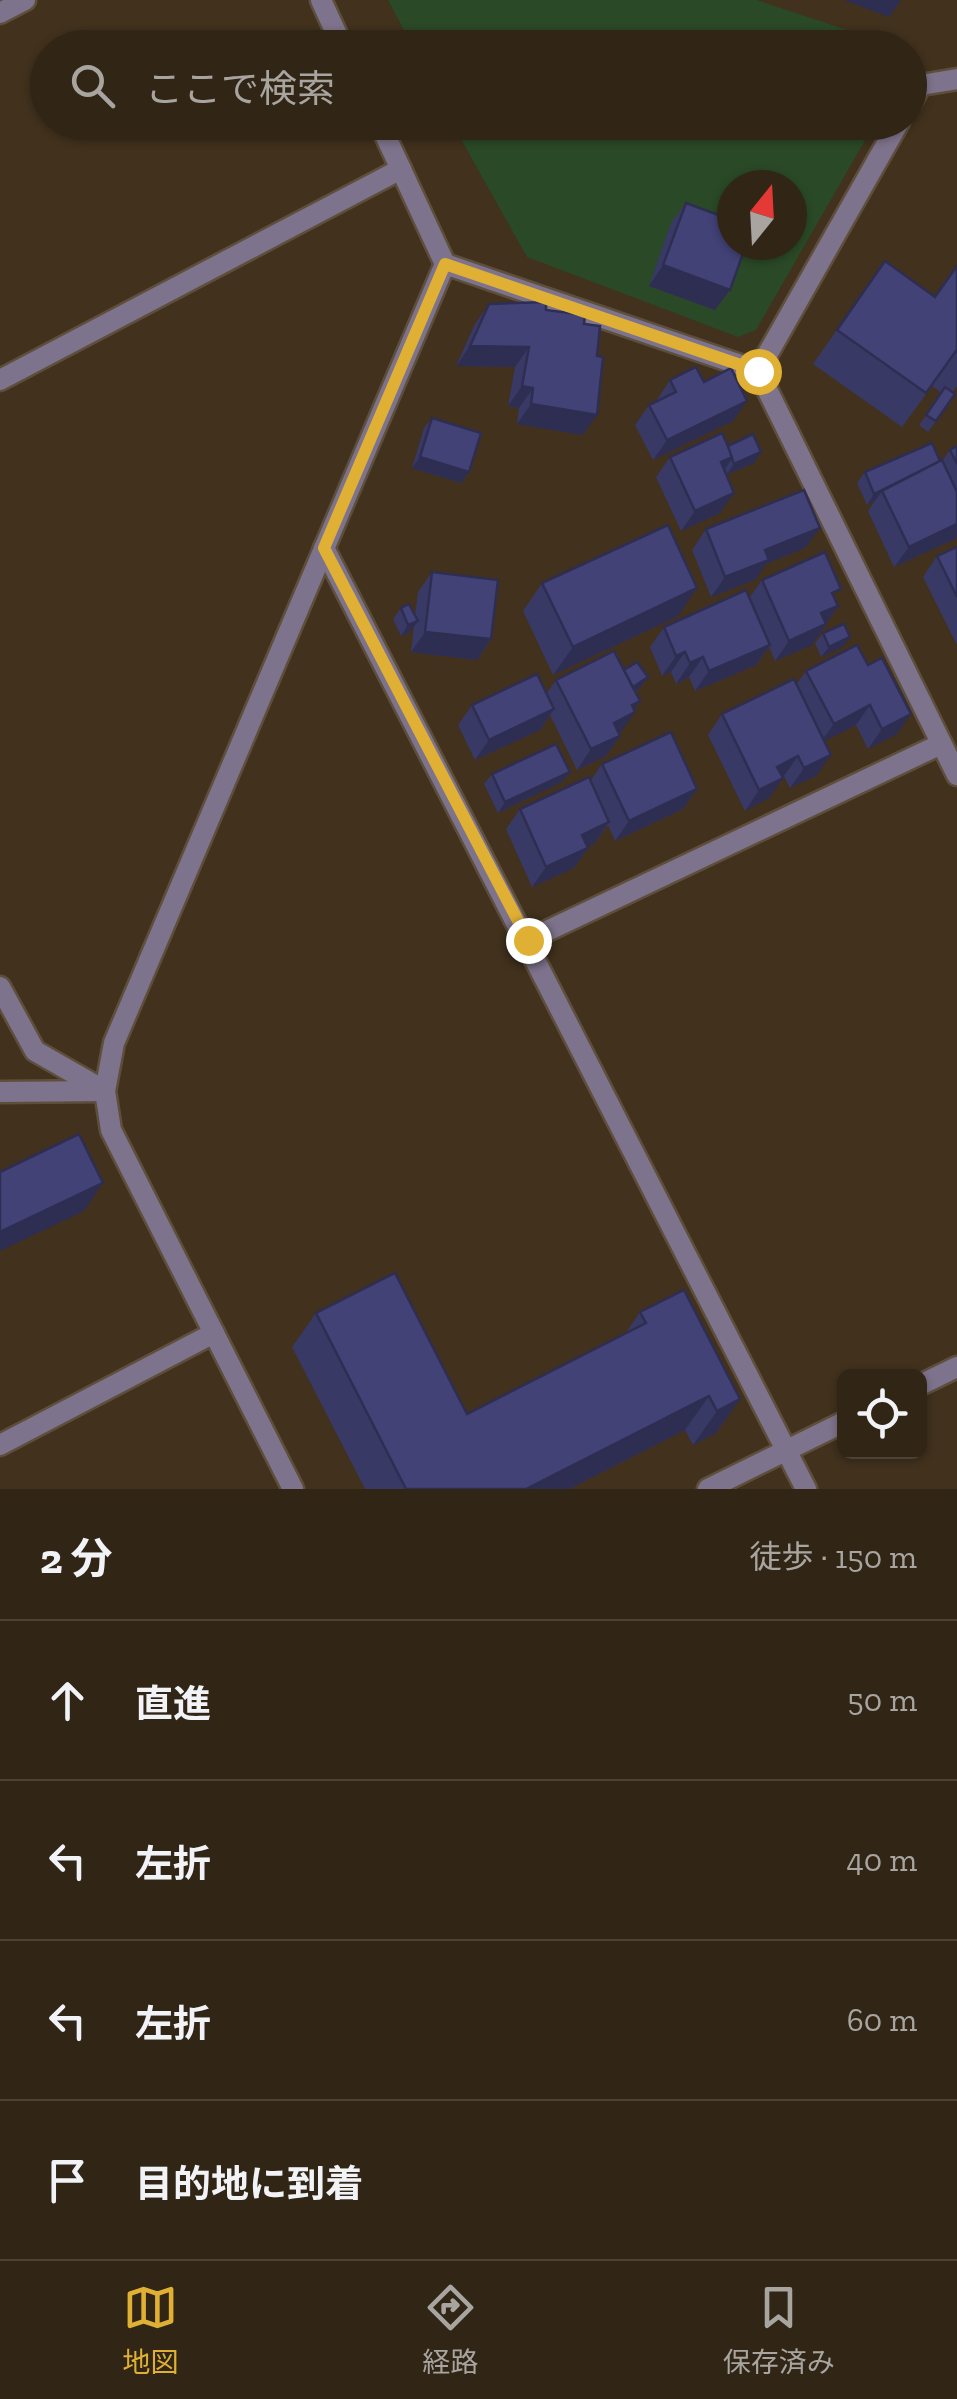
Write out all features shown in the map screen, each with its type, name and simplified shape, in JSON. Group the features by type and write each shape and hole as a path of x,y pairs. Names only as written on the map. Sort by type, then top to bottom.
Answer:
{"street":[{"path":"0,13 25,0"},
{"path":"321,0 335,30"},
{"path":"927,84 957,79"},
{"path":"387,140 445,264 758,371 957,775"},
{"path":"758,371 889,140"},
{"path":"0,380 401,169"},
{"path":"293,1489 111,1130 105,1091 114,1044 445,264"},
{"path":"324,548 806,1489"},
{"path":"528,940 940,744"},
{"path":"0,986 35,1051 105,1091"},
{"path":"0,1092 105,1091"},
{"path":"0,1444 214,1333"},
{"path":"927,1382 957,1367"},
{"path":"708,1489 837,1426"}],"green space":[{"path":"388,0 757,0 847,30 404,30"},
{"path":"462,140 865,140 807,241 807,170 717,170 717,260 796,260 756,330 738,337 527,257"}],"building":[{"path":"686,203 717,214 717,260 741,260 730,290 663,265"},
{"path":"885,261 935,297 957,266 957,352 926,393 837,330"},
{"path":"546,302 546,310 585,315 584,324 600,326 597,356 603,357 597,415 531,404 533,388 522,386 529,347 470,346 489,304"},
{"path":"696,367 704,382 731,368 747,401 667,440 649,405 676,392 670,380"},
{"path":"945,387 955,394 936,421 926,415"},
{"path":"432,418 481,433 469,472 420,457"},
{"path":"722,433 733,457 721,462 734,493 695,511 670,457"},
{"path":"753,434 761,452 734,464 728,446"},
{"path":"932,443 940,461 874,494 865,472"},
{"path":"957,446 957,464 950,450"},
{"path":"942,460 957,492 957,524 909,547 882,491"},
{"path":"804,490 820,528 765,550 769,560 725,577 706,529"},
{"path":"668,525 697,588 573,647 542,583"},
{"path":"957,547 957,597 937,556"},
{"path":"825,552 841,589 832,593 838,606 821,613 826,624 789,641 762,580"},
{"path":"432,572 498,580 491,639 425,632"},
{"path":"746,590 770,645 709,671 703,657 690,663 685,652 676,656 664,627"},
{"path":"409,604 418,621 408,625 401,608"},
{"path":"844,624 850,637 829,647 823,633"},
{"path":"857,645 868,665 882,658 911,714 882,729 870,705 834,724 806,671"},
{"path":"614,651 640,701 632,705 635,712 614,723 620,736 591,749 556,680"},
{"path":"637,662 648,677 633,687 624,670"},
{"path":"537,674 554,709 489,740 472,705"},
{"path":"794,679 831,755 804,768 798,756 777,767 783,778 759,790 722,714"},
{"path":"671,732 697,789 629,821 602,764"},
{"path":"556,744 570,772 505,802 492,774"},
{"path":"589,777 609,822 582,835 588,848 546,867 520,809"},
{"path":"79,1134 103,1183 0,1232 0,1172"},
{"path":"395,1273 467,1414 646,1323 640,1312 684,1290 740,1399 717,1411 709,1396 526,1489 406,1489 316,1313"}],"route":[{"path":"528,940 324,548 445,264 758,371"}]}
